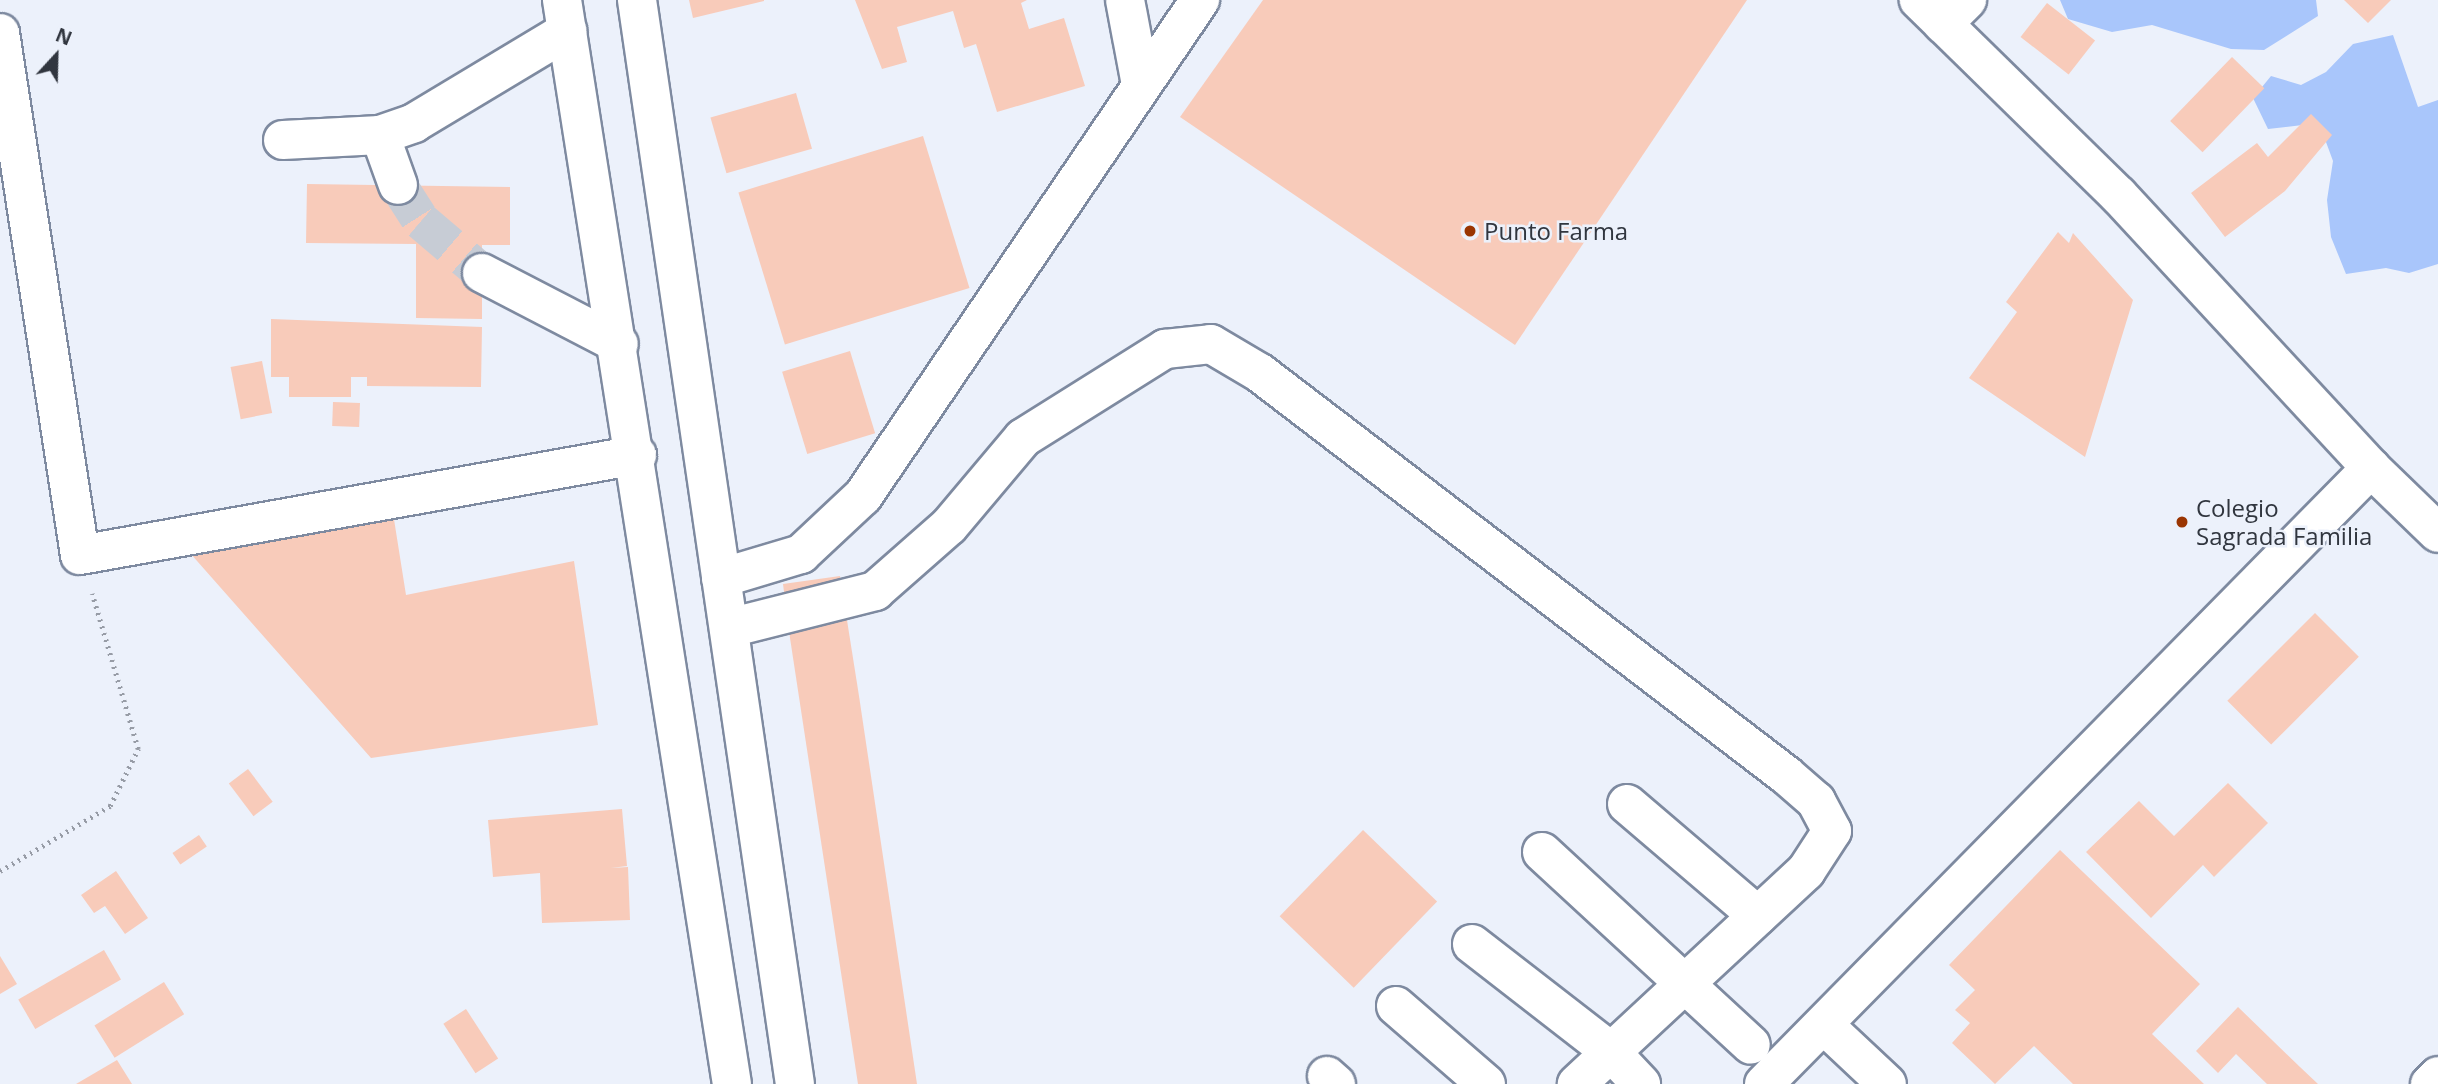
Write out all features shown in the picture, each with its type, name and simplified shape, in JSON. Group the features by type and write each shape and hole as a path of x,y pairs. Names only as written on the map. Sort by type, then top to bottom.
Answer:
{"main road":[{"path":"637,0 795,1084"},
{"path":"1125,0 1141,85"},
{"path":"721,578 801,554 863,496 1200,0"},
{"path":"1943,8 2371,468 2438,533"},
{"path":"283,140 380,135 448,106 565,16 637,455 732,1084"},
{"path":"0,33 80,555 637,455"},
{"path":"380,135 398,185"},
{"path":"482,273 619,344"},
{"path":"729,628 876,591 949,526 1023,438 1165,349 1211,344 1260,373 1816,802 1832,831 1825,848 1758,916 1577,1084"},
{"path":"1764,1084 2371,468"},
{"path":"1628,804 1758,916"},
{"path":"1542,852 1686,982 1751,1045"},
{"path":"1472,944 1611,1052 1641,1084"},
{"path":"1396,1006 1486,1084"},
{"path":"1824,1025 1887,1084"},
{"path":"2430,1084 2438,1076"}],"path":[{"path":"0,870 110,806 138,749 80,555"}],"shaded area":[{"path":"2060,0 2316,0 2318,16 2264,50 2231,49 2152,25 2112,32 2068,19"},
{"path":"2393,35 2418,107 2438,100 2438,264 2409,273 2386,268 2346,274 2331,237 2327,200 2333,161 2319,123 2268,129 2253,98 2271,76 2301,85 2326,72 2353,44"}],"building":[{"path":"689,0 764,0 764,1 693,18"},
{"path":"855,0 1027,0 1021,3 1029,29 1064,18 1085,86 997,112 976,44 964,48 953,11 897,27 907,62 882,69"},
{"name":"Punto Farma","path":"1263,0 1747,0 1515,345 1180,117"},
{"path":"2344,0 2391,0 2368,23"},
{"path":"2047,3 2095,41 2069,74 2021,37"},
{"path":"2232,57 2264,88 2203,152 2170,121"},
{"path":"796,93 812,149 726,173 710,118"},
{"path":"2311,114 2332,135 2285,191 2225,237 2191,193 2257,143 2268,157"},
{"path":"923,136 969,288 785,344 738,192"},
{"path":"307,184 510,187 510,245 482,245 482,319 416,318 416,244 306,243"},
{"path":"2058,232 2069,243 2073,233 2133,300 2085,457 1969,378 2017,312 2006,302"},
{"path":"271,319 482,327 481,387 367,386 367,377 351,377 351,397 289,397 289,377 271,377"},
{"path":"850,351 875,433 807,454 782,372"},
{"path":"262,361 272,413 241,419 231,367"},
{"path":"333,402 360,403 359,427 332,426"},
{"path":"393,513 406,595 574,561 598,725 371,758 190,553"},
{"path":"840,576 917,1084 858,1084 790,638 783,584"},
{"path":"2315,613 2359,657 2271,745 2227,701"},
{"path":"248,769 273,802 254,816 229,783"},
{"path":"2228,783 2268,823 2214,877 2203,865 2151,918 2086,852 2139,801 2174,836"},
{"path":"622,809 627,866 611,868 628,867 630,920 542,923 540,873 493,877 488,820"},
{"path":"1363,830 1437,902 1354,988 1280,916"},
{"path":"199,835 207,847 180,865 172,853"},
{"path":"2060,850 2200,984 2152,1034 2204,1084 2073,1084 2034,1046 1995,1084 1952,1043 1970,1023 1955,1010 1975,990 1949,965"},
{"path":"116,871 148,918 125,934 105,906 94,913 81,895"},
{"path":"104,950 121,979 35,1029 18,1000"},
{"path":"0,956 17,984 0,994"},
{"path":"164,982 184,1014 115,1058 94,1025"},
{"path":"2238,1007 2318,1084 2267,1084 2236,1054 2218,1073 2196,1051"},
{"path":"466,1009 498,1058 475,1073 443,1024"},
{"path":"117,1060 132,1084 76,1084"}],"tunnel":[{"path":"398,185 421,221 482,273"}],"place":[{"name":"Punto Farma","path":"1470,231"},
{"name":"Colegio Sagrada Familia","path":"2182,522"}]}
